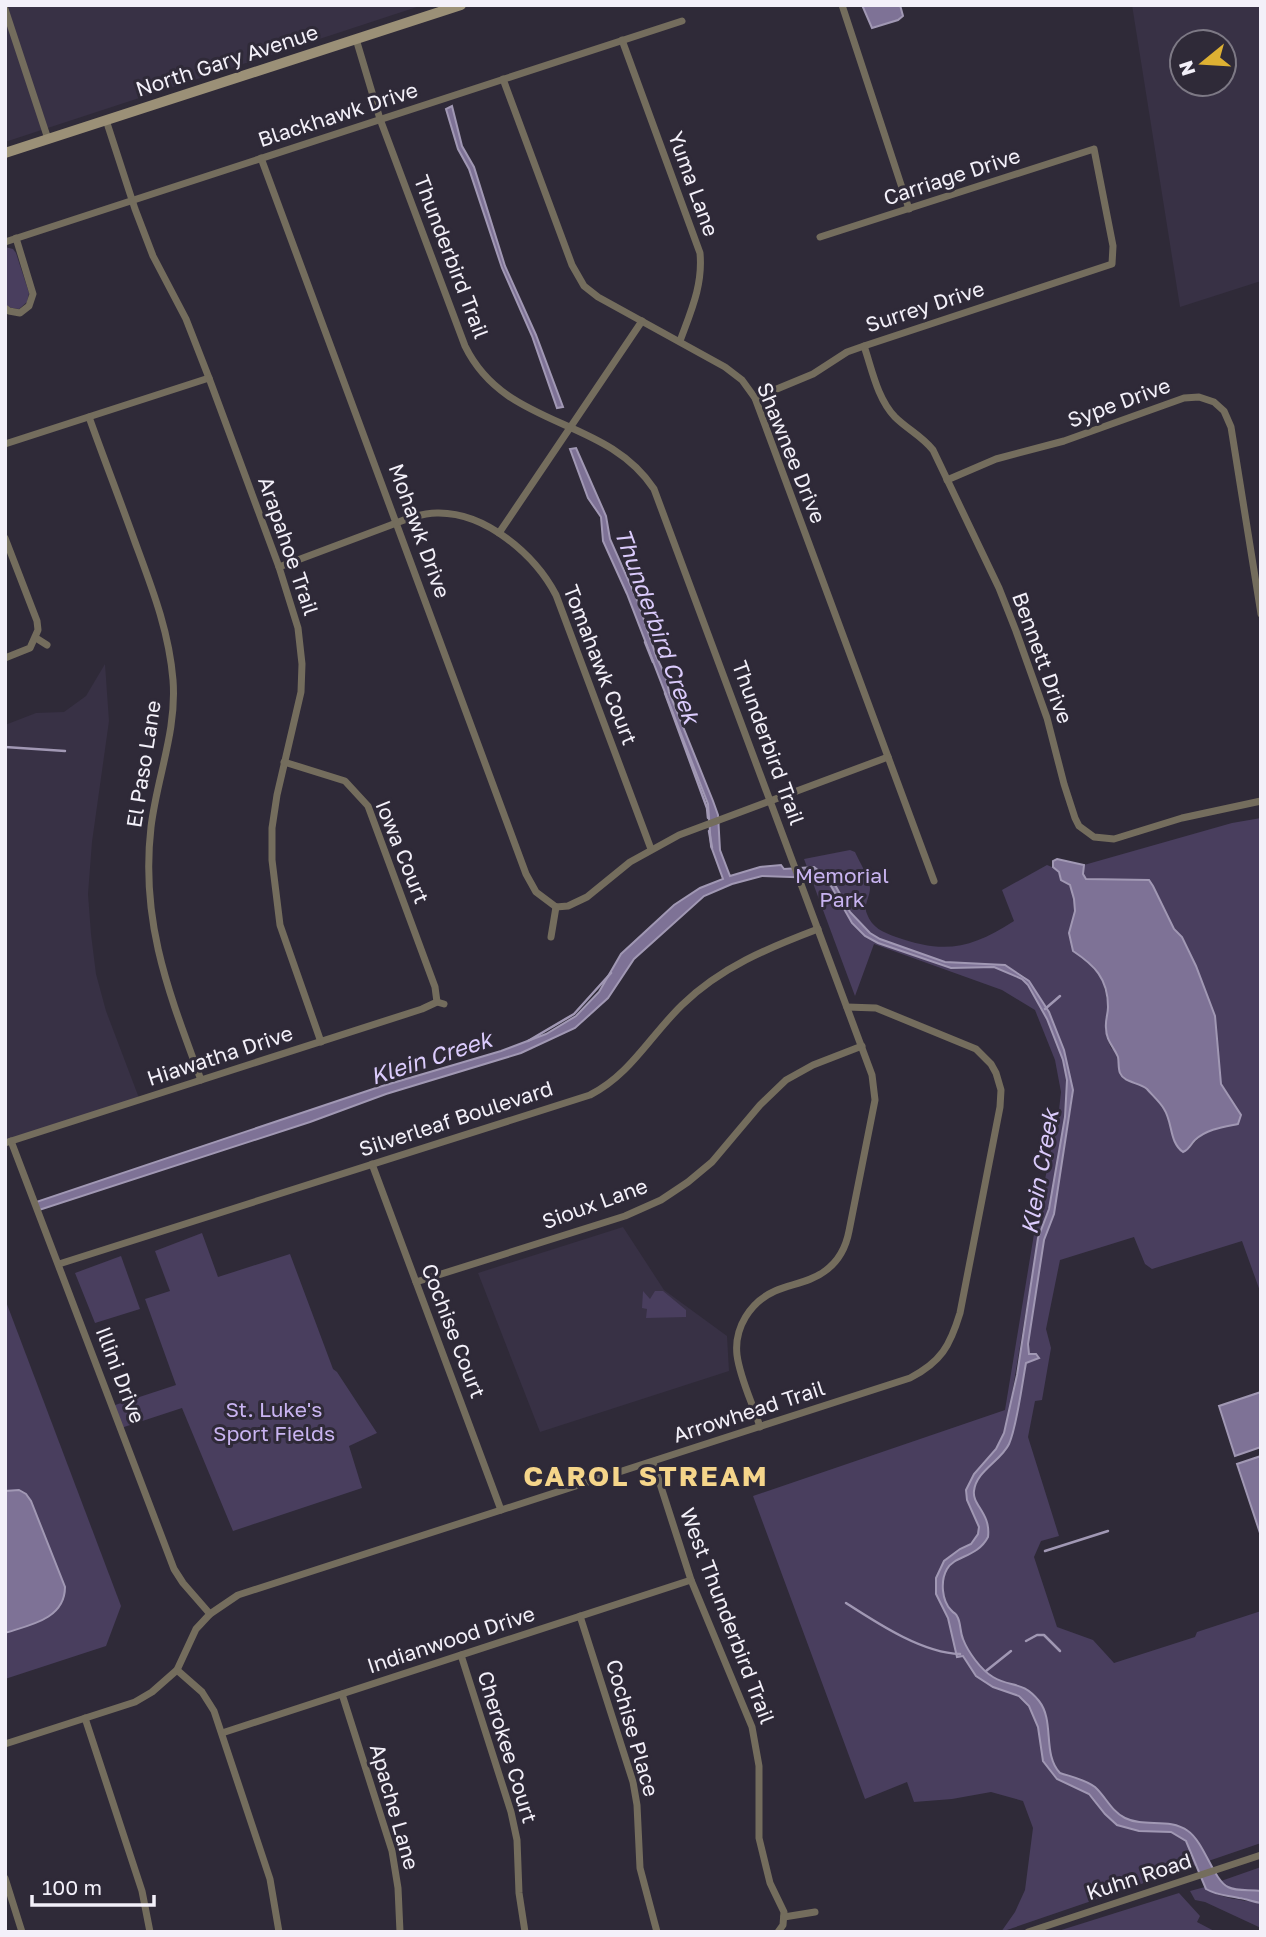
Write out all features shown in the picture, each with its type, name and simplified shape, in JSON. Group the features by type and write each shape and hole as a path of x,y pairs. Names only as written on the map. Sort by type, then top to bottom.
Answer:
{"street":[{"name":"North Gary Avenue","path":"5,153 461,5"},
{"path":"842,5 909,209"},
{"path":"5,9 48,139"},
{"name":"Blackhawk Drive","path":"5,242 682,21"},
{"path":"356,39 380,119"},
{"name":"Yuma Lane","path":"622,40 699,253 701,272 698,290 680,341"},
{"name":"Shawnee Drive","path":"503,79 577,275 584,286 598,297 737,375 755,398 934,881"},
{"name":"Thunderbird Trail","path":"380,119 471,359 491,384 511,400 624,456 644,474 654,489 875,1084 875,1100 843,1251 824,1272 774,1291 760,1300 745,1316 738,1337 739,1365 761,1427"},
{"name":"Arapahoe Trail","path":"106,120 153,256 186,319 209,378 295,617 302,664 298,712 284,762 272,828 275,894 289,954 321,1042"},
{"name":"Carriage Drive","path":"820,237 1094,149 1112,246 1112,264"},
{"name":"Mohawk Drive","path":"261,158 526,874 536,892 556,907"},
{"path":"5,308 20,313 29,306 33,294 16,238"},
{"name":"Surrey Drive","path":"755,398 813,374 847,352 1112,264"},
{"path":"499,533 642,321"},
{"name":"Bennett Drive","path":"864,346 888,408 927,443 999,589 1047,718 1064,784 1079,826 1094,837 1114,839 1182,818 1261,800"},
{"path":"5,444 209,378"},
{"name":"Sype Drive","path":"947,480 996,459 1064,441 1184,398 1207,399 1219,406 1231,426 1261,614"},
{"name":"El Paso Lane","path":"89,417 159,606 170,651 172,714 169,743 151,828 149,892 162,972 201,1080"},
{"name":"Tomahawk Court","path":"279,567 426,514 438,513 462,518 499,533 533,560 550,582 651,849"},
{"path":"5,538 37,621 38,631 30,648 5,658"},
{"path":"36,638 47,645"},
{"path":"551,937 556,907 568,906 587,897 622,868 651,849 680,835 888,757"},
{"name":"Iowa Court","path":"284,762 345,781 368,806 440,1003"},
{"name":"Silverleaf Boulevard","path":"59,1264 590,1095 606,1087 626,1069 681,1006 716,976 749,956 818,929"},
{"name":"Hiawatha Drive","path":"8,1142 440,1003"},
{"name":"Arrowhead Trail","path":"5,1744 135,1702 152,1692 177,1670 196,1629 210,1614 238,1595 761,1427 920,1373 939,1357 952,1340 960,1313 1001,1090 996,1073 985,1057 971,1045 876,1008 847,1007"},
{"name":"Sioux Lane","path":"416,1282 625,1216 661,1200 712,1162 760,1105 786,1080 813,1065 862,1046"},
{"name":"Illini Drive","path":"8,1142 37,1206 174,1569 210,1614"},
{"name":"Cochise Court","path":"372,1164 501,1510"},
{"name":"West Thunderbird Trail","path":"653,1462 691,1580 752,1727 759,1766 759,1838 770,1882 784,1917"},
{"name":"Indianwood Drive","path":"222,1733 691,1580"},
{"name":"Cochise Place","path":"580,1616 631,1773 637,1805 640,1868 657,1932"},
{"name":"Cherokee Court","path":"461,1655 511,1812 517,1840 519,1894 525,1932"},
{"path":"177,1670 208,1701 222,1733 270,1879 279,1932"},
{"name":"Apache Lane","path":"342,1694 392,1851 398,1888 400,1932"},
{"path":"85,1718 142,1891 150,1932"},
{"name":"Kuhn Road","path":"1028,1932 1261,1856"},
{"path":"5,1878 22,1932"},
{"path":"778,1932 784,1917 816,1912"}],"shaded area":[{"path":"5,5 423,5 5,142"},
{"path":"862,5 900,5 903,16 872,28"},
{"path":"1132,5 1261,5 1261,281 1180,307"},
{"path":"452,106 462,146 474,167 505,266 536,335 563,407 557,408 532,336 502,268 469,169 458,149 446,109"},
{"path":"576,448 606,516 610,539 638,602 669,692 713,801 718,815 720,850 730,876 760,867 814,867 834,883 850,912 870,933 945,962 1005,965 1029,981 1049,1012 1064,1050 1073,1090 1054,1214 1044,1240 1028,1344 1029,1354 1036,1354 1039,1358 1026,1363 1009,1444 979,1478 974,1491 987,1522 988,1537 978,1549 955,1561 947,1569 943,1579 944,1596 958,1618 965,1644 988,1674 1022,1687 1039,1701 1046,1718 1051,1757 1060,1773 1095,1787 1116,1812 1125,1818 1173,1824 1188,1831 1194,1836 1223,1883 1236,1889 1261,1891 1261,1903 1206,1889 1186,1841 1171,1832 1139,1831 1117,1825 1089,1794 1057,1779 1043,1761 1038,1727 1029,1706 1019,1696 993,1687 976,1676 963,1656 957,1657 948,1618 936,1594 936,1578 944,1561 971,1544 978,1534 979,1527 967,1500 966,1490 974,1474 996,1449 1004,1433 1017,1375 1038,1238 1049,1209 1065,1117 1067,1080 1063,1060 1047,1019 1022,979 994,967 951,968 878,943 865,936 852,923 831,886 819,878 762,876 732,884 704,896 634,959 608,998 575,1028 521,1053 386,1094 310,1122 39,1210 36,1202 546,1034 576,1016 599,992 621,954 674,905 700,888 723,879 711,846 708,804 627,594 603,541 601,517 588,498 570,449"},
{"path":"105,664 109,721 92,842 88,894 91,934 96,974 106,1011 139,1098 5,1140 5,725 36,713 64,712 86,696"},
{"path":"1057,859 1084,865 1083,874 1086,879 1149,880 1174,929 1182,937 1215,1016 1221,1084 1241,1115 1238,1124 1205,1133 1183,1152 1175,1143 1167,1114 1160,1104 1147,1089 1122,1076 1118,1057 1106,1033 1108,1007 1102,980 1093,967 1073,951 1069,933 1075,911 1074,899 1070,885 1061,880 1059,872 1053,867 1053,861"},
{"path":"623,1227 664,1290 727,1336 729,1371 540,1432 478,1273"},
{"path":"1261,1392 1261,1447 1235,1456 1219,1406"},
{"path":"1261,1456 1261,1536 1237,1464"},
{"path":"19,1490 31,1501 65,1587 59,1607 53,1614 5,1633 5,1491"}],"green space":[{"path":"5,247 16,253 29,293 27,302 19,309 7,307 5,304"},
{"name":"Memorial Park","path":"1261,818 1261,1294 1242,1241 1152,1269 1145,1264 1134,1237 1060,1260 1046,1329 1051,1348 1042,1400 1035,1401 1028,1437 1059,1536 1041,1541 1034,1557 1057,1627 1093,1640 1114,1663 1195,1637 1197,1632 1261,1611 1261,1843 1001,1932 1015,1912 1025,1890 1033,1828 1023,1801 991,1792 914,1802 907,1782 865,1799 753,1496 1005,1410 1061,1092 1055,1060 1035,1010 1002,990 874,944 855,996 804,859 850,850 855,852 869,884 866,911 872,923 896,937 943,947 984,938 1014,921 1002,890 1047,865 1055,869 1062,880 1070,885 1074,899 1075,911 1069,933 1073,951 1094,965 1102,979 1108,1003 1107,1038 1111,1048 1117,1053 1120,1072 1124,1079 1145,1087 1161,1104 1167,1113 1176,1145 1189,1149 1207,1132 1231,1125 1241,1115 1221,1084 1215,1016 1196,966 1153,886 1140,880 1086,879 1083,874 1084,865 1232,823","holes":["880,939 945,962 1005,965 1025,977 1049,1012 1064,1050 1073,1090 1054,1214 1044,1240 1028,1344 1029,1354 1034,1355 1026,1363 1015,1416 1009,1412 1038,1238 1049,1209 1065,1117 1067,1080 1063,1060 1047,1019 1022,979 994,967 951,968 875,941"]},
{"name":"St. Luke's Sport Fields","path":"202,1233 218,1277 290,1254 333,1369 377,1433 349,1446 362,1488 233,1531 182,1408 121,1428 112,1406 176,1385 145,1299 170,1291 155,1251"},
{"path":"121,1256 140,1309 95,1323 75,1273"},
{"path":"643,1291 650,1299 655,1291 663,1291 686,1310 686,1317 646,1318 647,1309 642,1308"},
{"path":"5,1299 121,1606 106,1646 5,1679"},
{"path":"1261,1867 1261,1891 1235,1889 1221,1881"},
{"path":"1205,1887 1224,1897 1261,1903 1261,1928 1195,1900 1190,1891"},
{"path":"1179,1893 1200,1916 1197,1922 1216,1932 1055,1932"}],"waterway":[{"name":"Thunderbird Creek","path":"645,642 653,662"},
{"name":"Thunderbird Creek","path":"665,693 707,808 708,818"},
{"path":"5,747 65,751"},
{"name":"Thunderbird Creek","path":"709,831 712,848"},
{"name":"Klein Creek","path":"528,1041 574,1014 611,973"},
{"path":"1045,1009 1060,996"},
{"path":"1045,1551 1108,1531"},
{"path":"846,1603 915,1643 960,1654"},
{"path":"1026,1641 1037,1635 1044,1635 1060,1651"},
{"path":"986,1671 1011,1651"}],"district":[{"name":"CAROL STREAM","path":"646,1476"}]}
